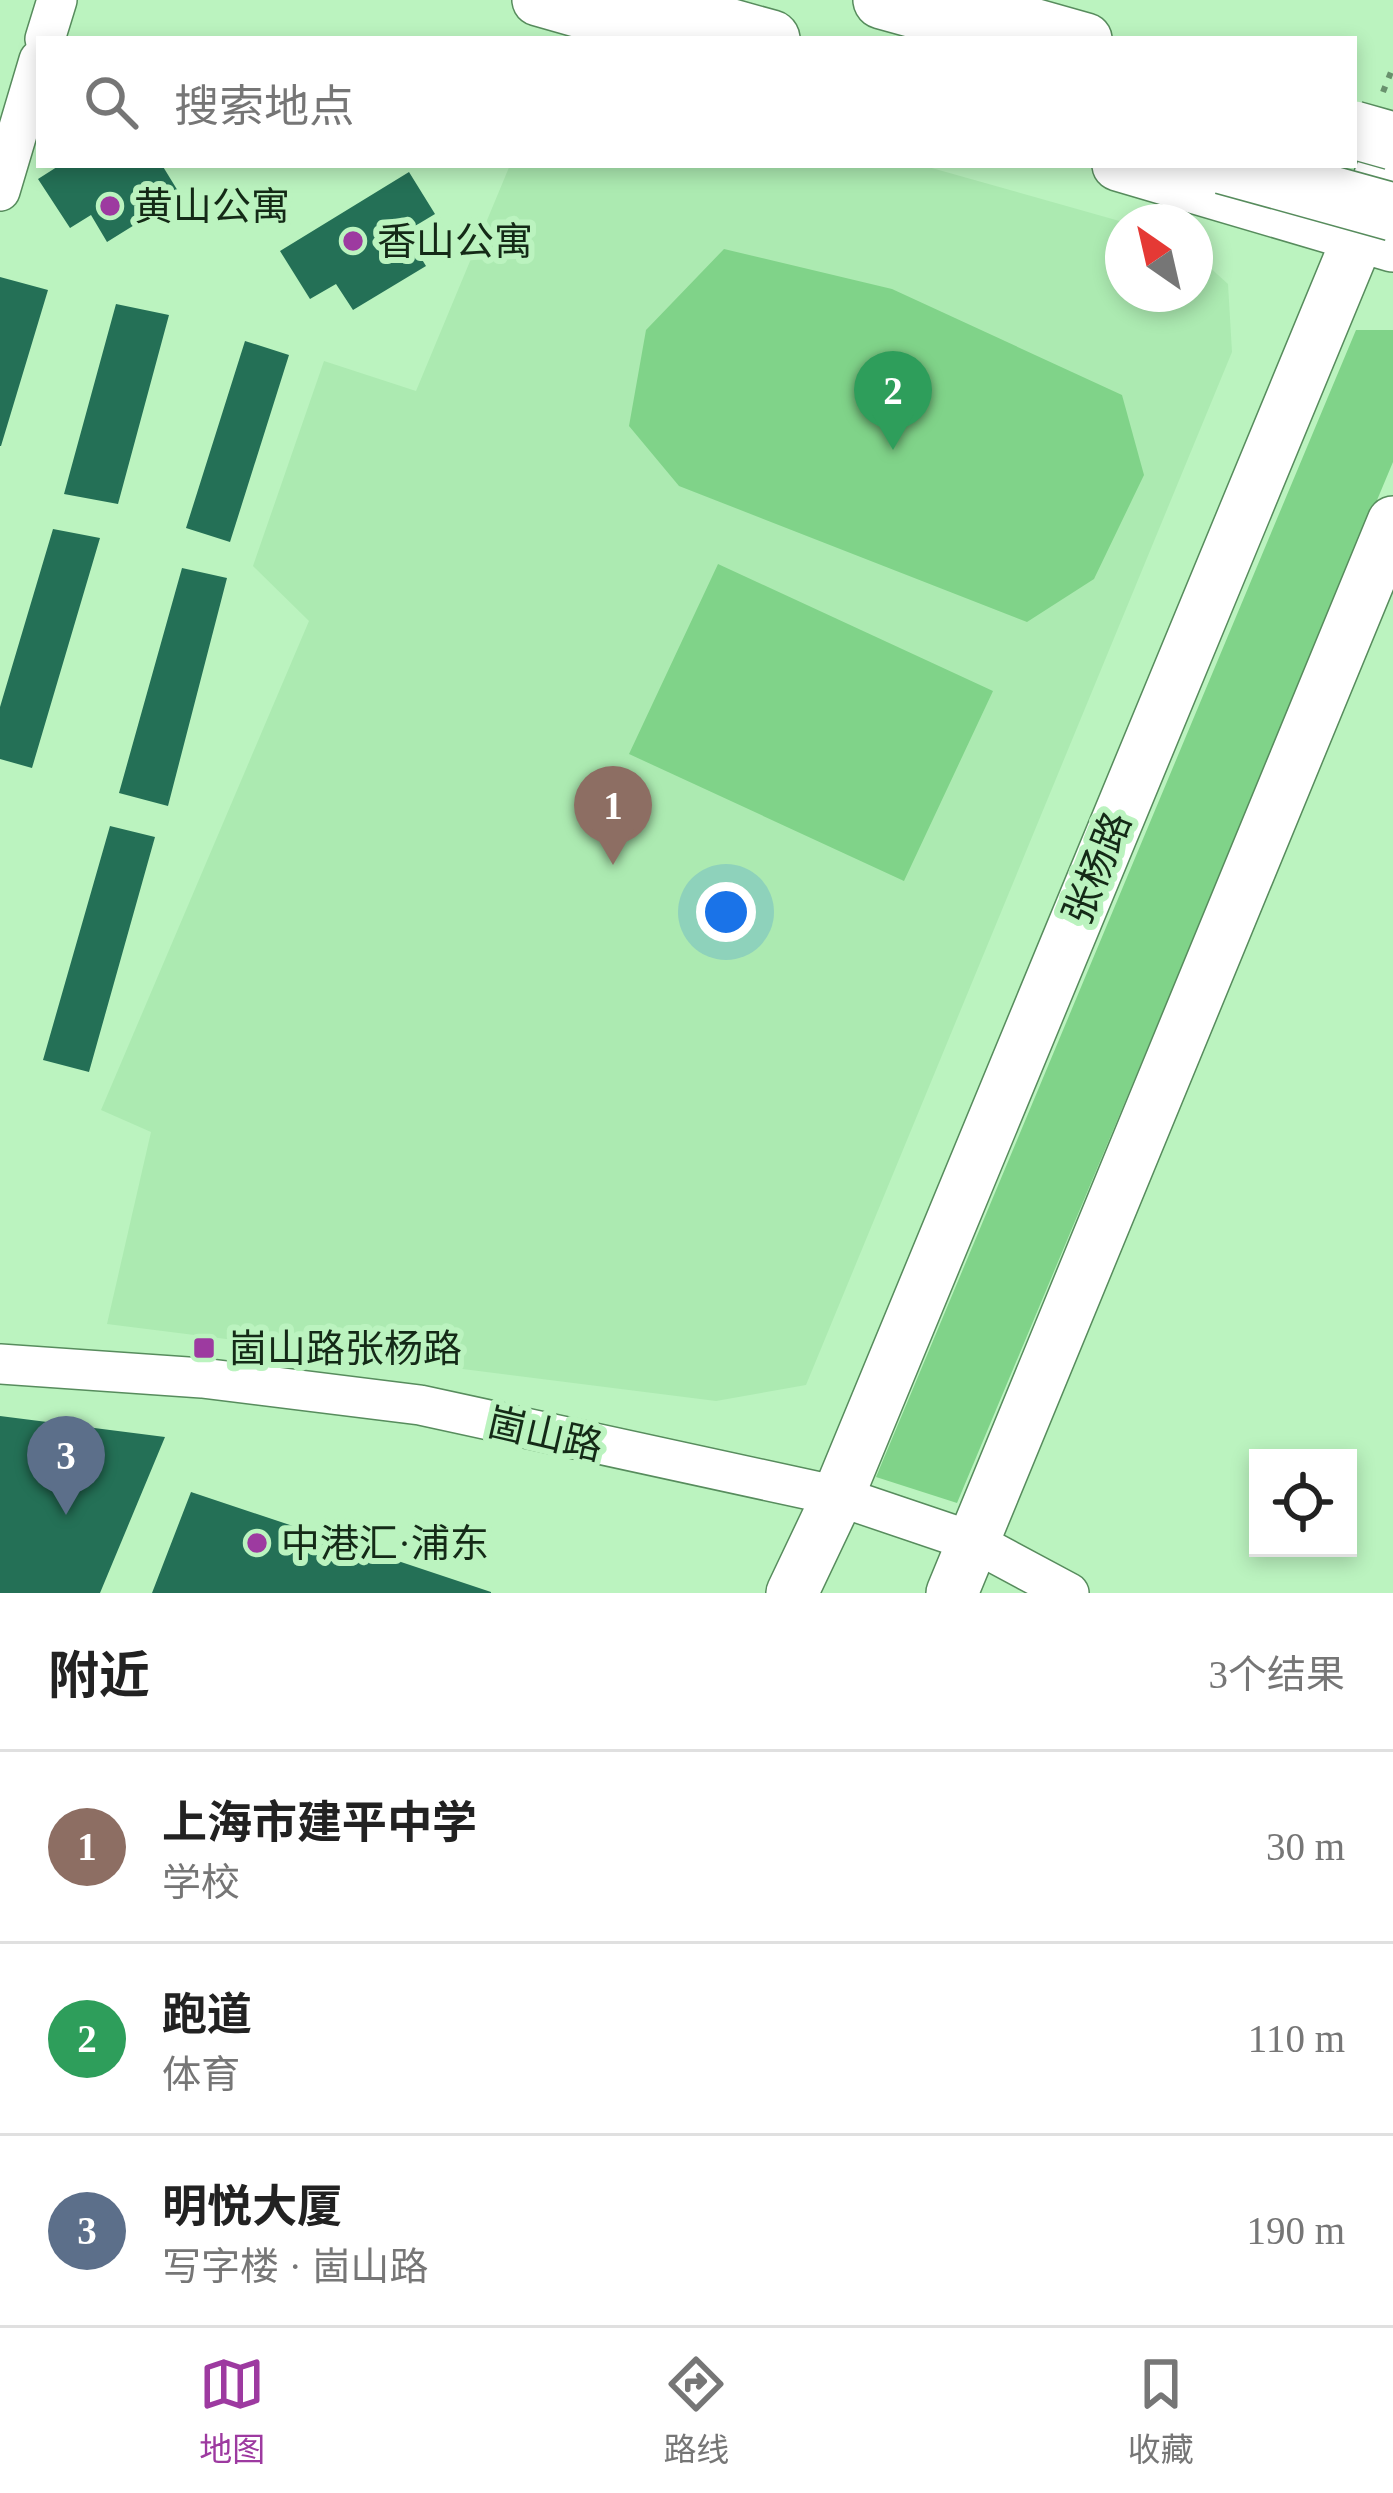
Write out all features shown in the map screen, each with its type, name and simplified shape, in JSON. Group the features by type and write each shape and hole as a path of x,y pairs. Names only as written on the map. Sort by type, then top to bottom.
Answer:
{"highway":[{"path":"631,0 760,36"},
{"path":"882,0 1012,36"},
{"path":"1357,131 1393,140"},
{"path":"1230,168 1382,232"}],"main road":[{"path":"538,0 664,36"},
{"path":"945,0 1076,36"},
{"path":"1357,114 1393,124"},
{"name":"张杨路","path":"792,1593 838,1496 1382,232 1393,140"},
{"path":"1130,168 1382,232"},
{"path":"952,1593 1393,522"}],"street":[{"path":"46,36 57,0"},
{"path":"0,191 36,70"},
{"name":"崮山路","path":"0,1364 202,1378 420,1406 838,1496 974,1541 1069,1593"}],"shaded area":[{"path":"509,168 932,168 1105,217 1105,312 1213,312 1213,270 1228,284 1232,352 806,1385 716,1401 107,1324 151,1132 101,1110 309,621 253,566 324,361 416,391"},
{"path":"724,249 892,289 1122,395 1144,475 1094,579 1027,622 679,486 629,426 646,330"},
{"path":"1356,330 1393,330 1393,462 957,1503 876,1477"},
{"path":"718,564 993,691 904,881 629,754"}],"building":[{"name":"黄山公寓","path":"55,168 164,168 181,196 107,242 91,215 70,228 38,179"},
{"name":"香山公寓","path":"409,172 435,214 405,232 426,266 353,310 336,284 310,299 280,251"},
{"path":"0,277 48,290 1,446 0,446"},
{"path":"116,304 169,315 118,504 64,494"},
{"path":"245,341 289,355 230,542 186,528"},
{"path":"53,529 100,538 32,768 0,759 0,707"},
{"path":"182,568 227,578 168,806 119,793"},
{"path":"110,826 155,837 89,1072 43,1060"},
{"path":"0,1416 165,1437 100,1593 0,1593"},
{"name":"中港汇·浦东","path":"191,1492 491,1592 491,1593 152,1593"}],"place":[{"name":"黄山公寓","path":"110,206"},
{"name":"香山公寓","path":"353,241"},
{"name":"跑道","path":"893,450"},
{"name":"上海市建平中学","path":"613,865"},
{"name":"崮山路张杨路","path":"204,1348"},
{"name":"明悦大厦","path":"66,1515"},
{"name":"中港汇·浦东","path":"257,1543"}]}
